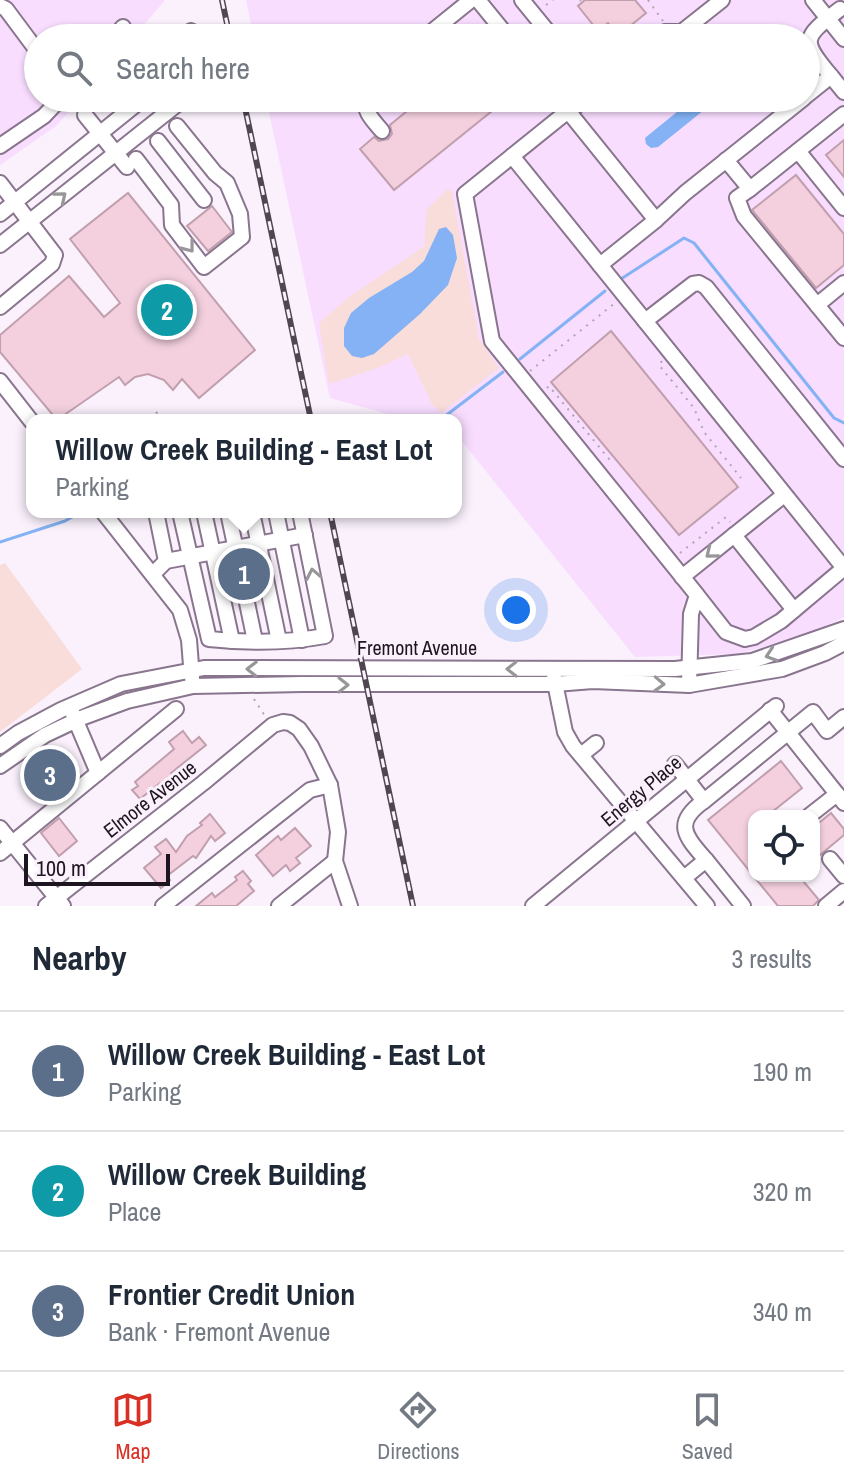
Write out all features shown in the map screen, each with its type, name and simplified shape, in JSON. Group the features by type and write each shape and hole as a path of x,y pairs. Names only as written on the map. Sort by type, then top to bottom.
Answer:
{"street":[{"path":"441,24 471,0"},
{"path":"478,0 498,24"},
{"path":"522,0 542,24"},
{"path":"685,24 722,0"},
{"path":"813,0 844,39"},
{"path":"0,6 6,9 24,33"},
{"path":"820,25 839,8"},
{"path":"820,63 844,92"},
{"path":"820,85 831,76"},
{"path":"0,146 48,112"},
{"path":"0,214 127,112"},
{"path":"0,245 167,112"},
{"path":"368,112 382,131"},
{"path":"512,156 844,568 765,632 745,639 726,632 492,341 465,194 512,156 567,112"},
{"path":"569,112 656,220"},
{"path":"600,265 786,112"},
{"path":"844,114 737,198 744,216 844,338"},
{"path":"85,115 116,153 131,163 171,205 172,225 204,267 242,237 240,214 227,183 215,173 177,126"},
{"path":"158,141 204,200"},
{"path":"798,151 844,208"},
{"path":"726,160 750,189"},
{"path":"0,183 55,255 52,264 0,307"},
{"path":"817,305 844,283"},
{"path":"645,321 693,284 706,287 844,459"},
{"path":"0,381 26,414"},
{"path":"682,577 734,531 784,495"},
{"path":"108,518 180,610 189,640 193,686"},
{"path":"157,518 166,561"},
{"path":"181,518 209,639 232,641 302,640 325,636 301,518"},
{"path":"205,518 232,641"},
{"path":"229,518 255,641"},
{"path":"253,518 279,641"},
{"path":"277,518 302,640"},
{"path":"734,531 794,610"},
{"path":"153,574 166,561 305,535"},
{"path":"689,685 691,614 697,595"},
{"name":"Fremont Avenue","path":"0,746 18,733 73,713 193,686 554,676 689,668 752,661 844,629"},
{"name":"Fremont Avenue","path":"0,766 73,713 121,684 204,668 554,676 689,685 782,669 844,643"},
{"path":"554,676 565,732 707,906"},
{"name":"Energy Place","path":"533,906 773,708 788,732"},
{"path":"6,848 176,709"},
{"path":"743,906 688,839 684,830 687,816 813,712 827,731 844,717"},
{"path":"73,713 98,773"},
{"name":"Elmore Avenue","path":"55,903 273,725 290,723 299,729 330,785"},
{"path":"788,732 840,799 820,810"},
{"path":"581,755 596,743"},
{"path":"675,764 704,801"},
{"path":"656,784 666,796"},
{"path":"163,906 310,790 330,785 338,832 335,861 350,906"},
{"path":"0,828 6,848 55,903"},
{"path":"830,859 844,876"},
{"path":"684,878 706,860"},
{"path":"279,906 335,861"},
{"path":"826,906 844,891"}],"path":[{"path":"546,5 553,0"},
{"path":"648,0 666,24"},
{"path":"529,374 618,300"},
{"path":"665,358 659,365 694,408 704,432 741,478"},
{"path":"543,391 549,386 609,459 606,467"},
{"path":"676,556 726,517 734,531"},
{"path":"254,693 254,701 264,717"}],"shaded area":[{"path":"0,0 165,0 145,24 24,24 24,112 68,112 56,126 0,165"},
{"path":"246,0 844,0 844,617 806,636 737,654 635,657 462,441 462,414 387,414 330,398 269,112 820,112 820,24 251,24"},
{"path":"448,189 452,192 479,339 499,368 441,413 432,404 408,354 329,384 319,323 349,297 425,246 426,210"},
{"path":"5,563 82,669 0,732 0,565"}],"water":[{"path":"677,112 702,112 658,147 651,148 645,138"},
{"path":"446,227 453,235 457,258 448,285 374,354 362,358 352,356 344,346 344,328 351,313 369,298 412,272 424,261 439,229"}],"building":[{"path":"585,0 635,0 646,13 632,24 592,24 578,6"},
{"path":"406,112 491,112 394,190 360,149 374,137 379,141 388,139 392,134 390,125"},
{"path":"844,140 844,177 826,155"},
{"path":"796,175 844,234 844,265 816,288 752,210"},
{"path":"128,193 255,350 199,398 182,379 173,390 164,380 148,374 135,377 125,385 119,377 66,414 52,414 0,352 0,335 69,276 104,317 120,303 70,239"},
{"path":"212,206 232,232 208,251 187,226"},
{"path":"611,331 738,487 679,535 551,382"},
{"path":"183,731 192,743 199,737 206,745 140,799 132,790 138,786 135,782 174,749 169,742"},
{"path":"53,755 63,767 61,790 53,797 51,794 48,796 38,784 41,765"},
{"path":"781,761 802,788 774,810 748,810 748,869 708,820"},
{"path":"831,813 844,829 844,835 820,855 820,822"},
{"path":"210,814 225,833 215,841 211,836 196,858 193,856 167,876 170,880 161,888 144,868 161,854 155,847 166,839 176,852 187,836 202,825 200,823"},
{"path":"59,818 77,841 59,856 41,833"},
{"path":"295,828 311,846 296,858 300,863 290,871 286,865 273,876 256,855 278,836 281,840"},
{"path":"243,871 254,891 236,906 196,906 212,893 215,897 237,880 235,877"},
{"path":"758,882 804,882 819,900 813,906 778,906"}],"waterway":[{"path":"621,279 684,238 694,243 834,418 844,423"},
{"path":"520,359 605,291"},
{"path":"448,414 503,372"},
{"path":"0,542 70,518"}],"railway":[{"path":"222,0 227,24"},
{"path":"246,112 310,414"},
{"path":"331,518 413,906"}],"place":[{"name":"Willow Creek Building","path":"167,310"},
{"name":"Willow Creek Building - East Lot","path":"244,574"},
{"name":"Frontier Credit Union","path":"50,775"}]}
